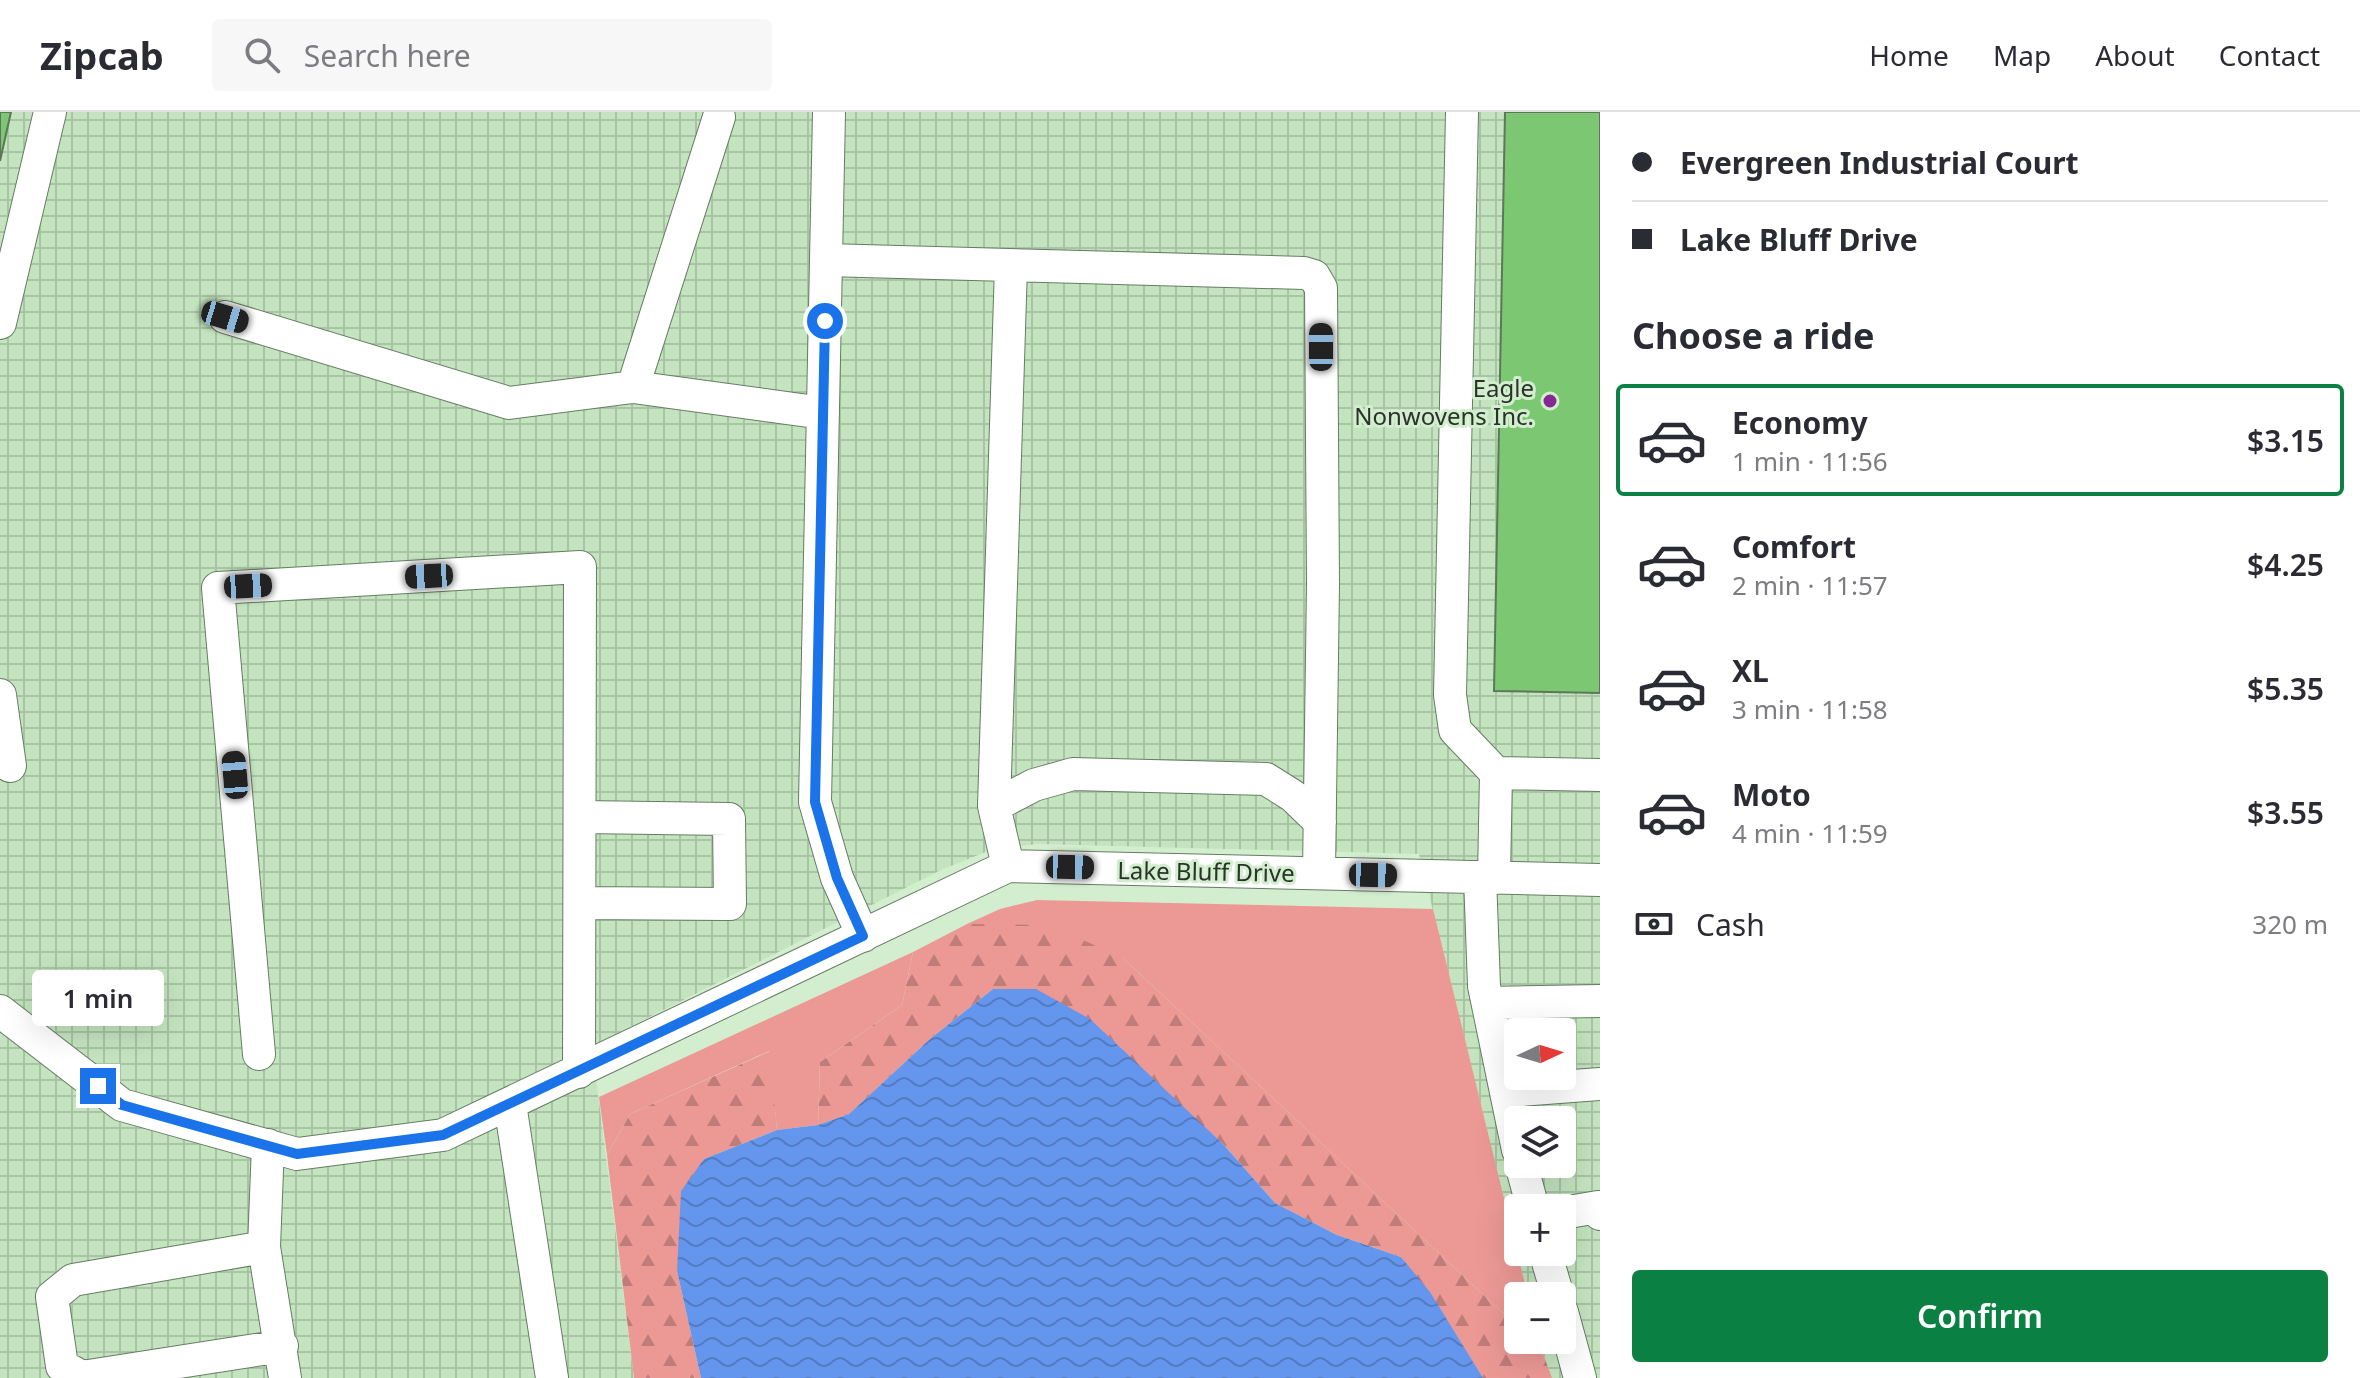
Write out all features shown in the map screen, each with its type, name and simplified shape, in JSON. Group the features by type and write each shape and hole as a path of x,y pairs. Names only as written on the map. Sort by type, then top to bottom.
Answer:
{"street":[{"path":"0,323 7,308 50,112"},
{"path":"829,112 815,802 837,878 863,936"},
{"path":"1462,112 1450,695 1455,730 1496,773 1600,775"},
{"path":"633,387 719,117"},
{"path":"826,260 1304,273 1314,276 1321,288 1319,873"},
{"path":"1008,866 994,806 1011,266"},
{"path":"225,317 509,403 633,387 823,413"},
{"path":"259,1054 218,588 580,567 579,1072"},
{"path":"0,695 10,766"},
{"path":"1496,773 1487,877 1488,1003 1509,1106"},
{"path":"994,806 1034,785 1073,774 1266,779 1293,796 1320,822"},
{"path":"581,817 729,819 730,904 581,903"},
{"name":"Lake Bluff Drive","path":"0,1011 122,1105 297,1154 443,1135 1008,866 1600,880"},
{"path":"1488,1003 1600,1001"},
{"path":"1506,1091 1600,1084"},
{"path":"510,1104 552,1378"},
{"path":"268,1145 264,1247 285,1378"},
{"path":"1576,1211 1598,1207 1600,1214"},
{"path":"264,1247 73,1280 52,1297 62,1366 82,1377 282,1346"},
{"path":"1576,1341 1585,1359"}],"shaded area":[{"path":"0,112 1600,112 1600,1378 1552,1378 1543,1354 1576,1354 1576,1282 1525,1282 1521,1266 1576,1266 1576,1194 1504,1194 1504,1199 1419,854 1038,844 993,849 941,870 592,1046 634,1378 0,1378"}],"green space":[{"path":"1037,900 1433,909 1504,1198 1504,1266 1521,1266 1525,1282 1504,1282 1504,1314 1124,959 967,924 1000,909"},
{"path":"967,924 1051,925 1124,959 1504,1314 1504,1354 1543,1354 1552,1378 1483,1378 1401,1257 1337,1235 1275,1203 1223,1144 1184,1110 993,989 930,1039 849,1114 818,1125 820,1062 902,1005 913,952"},
{"path":"913,952 902,1005 820,1062 818,1125 777,1130 769,1051 630,1114 607,1155 599,1097"},
{"path":"770,1051 777,1130 704,1159 677,1271 701,1378 634,1378 607,1155 630,1114"}],"water":[{"path":"993,989 1036,989 1090,1019 1223,1144 1275,1203 1337,1235 1401,1257 1430,1292 1483,1378 701,1378 677,1271 681,1191 704,1159 777,1130 818,1125 849,1114 930,1039"}],"building":[{"path":"0,112 11,112 0,161"},
{"name":"Eagle Nonwovens Inc.","path":"1505,112 1600,112 1600,693 1494,691"}],"place":[{"name":"Eagle Nonwovens Inc.","path":"1550,401"}],"route":[{"path":"98,1086 122,1105 297,1154 443,1135 863,936 837,878 815,802 825,321"}]}
